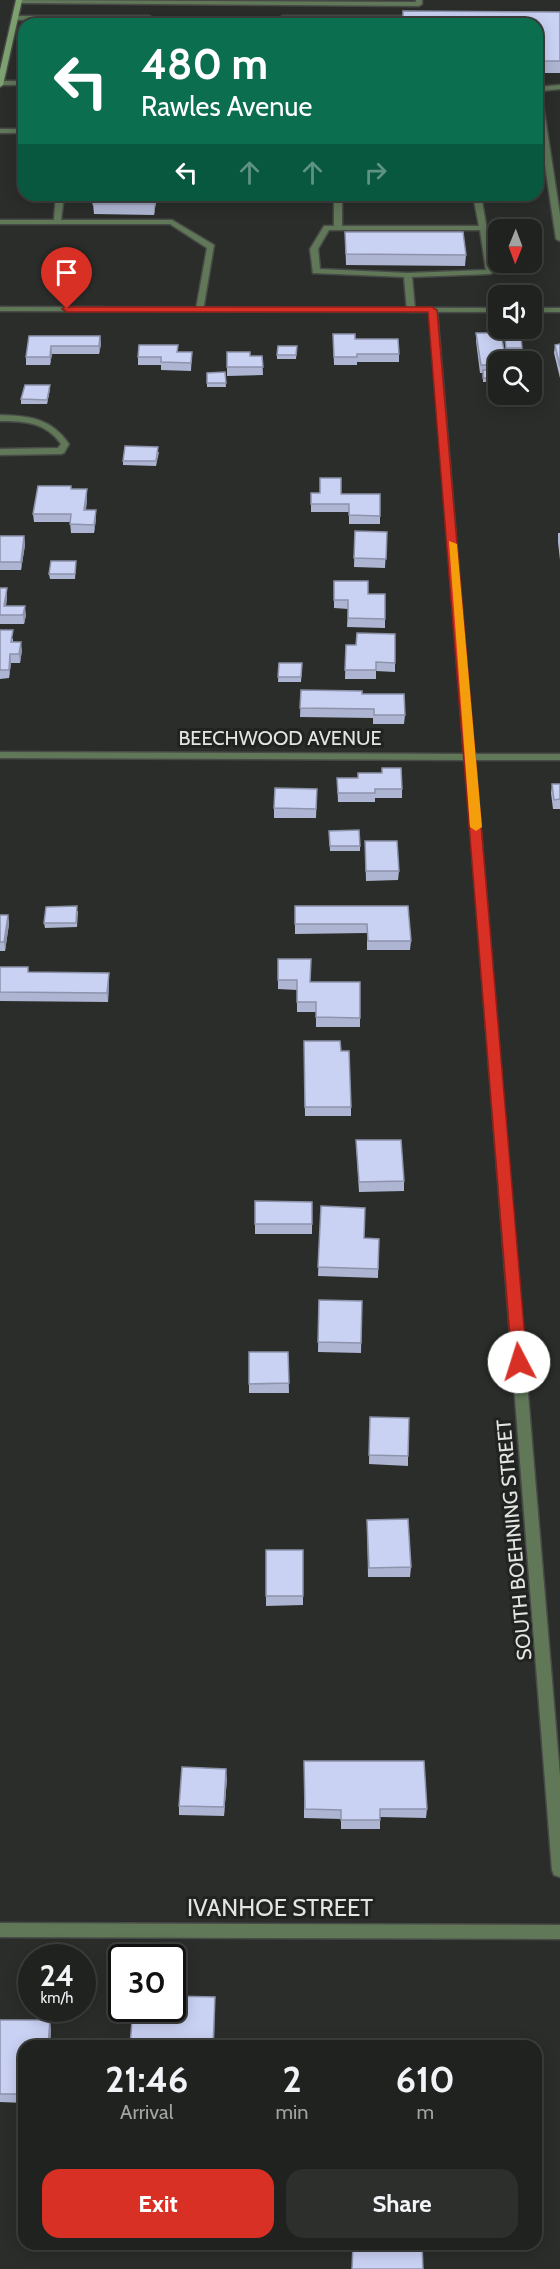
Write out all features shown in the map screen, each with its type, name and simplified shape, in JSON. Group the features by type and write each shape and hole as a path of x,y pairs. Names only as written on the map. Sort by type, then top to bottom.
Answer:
{"main road":[{"path":"0,84 19,1"}],"street":[{"path":"19,1 419,4 419,0"},
{"path":"0,84 18,83"},
{"path":"543,88 560,87"},
{"path":"543,128 560,239"},
{"path":"0,131 18,131"},
{"path":"57,222 59,201"},
{"path":"338,201 338,228"},
{"path":"478,201 483,228 490,272 408,275 316,271 314,249 327,228 483,228"},
{"path":"0,222 172,222 211,247 200,309"},
{"path":"408,275 411,310"},
{"path":"0,309 488,310"},
{"name":"SOUTH BOEHNING STREET","path":"432,310 560,1870"},
{"path":"542,310 560,310"},
{"path":"0,418 24,418 51,426 65,444 62,451 0,452"},
{"name":"BEECHWOOD AVENUE","path":"0,755 560,757"},
{"name":"IVANHOE STREET","path":"0,1930 560,1932"}],"building":[{"path":"403,11 560,12 560,61 543,61 543,18 403,18"},
{"path":"94,201 154,201 154,204 93,204"},
{"path":"345,232 463,232 466,255 346,254"},
{"path":"476,333 488,333 488,339 502,339 504,351 488,351 488,365 481,365"},
{"path":"333,334 355,334 355,339 398,339 399,354 357,354 357,357 334,357"},
{"path":"29,336 100,336 99,346 51,346 50,357 26,357"},
{"path":"505,339 521,339 522,348 506,348"},
{"path":"560,344 560,367 555,345"},
{"path":"139,345 178,345 177,352 192,352 191,363 161,362 161,357 138,357"},
{"path":"278,346 297,346 296,355 277,355"},
{"path":"227,352 250,352 250,356 262,356 263,367 227,367"},
{"path":"483,370 488,370 488,378 483,378"},
{"path":"225,372 226,383 207,383 207,373"},
{"path":"25,385 50,385 47,400 21,399"},
{"path":"125,446 158,447 156,461 123,461"},
{"path":"320,478 341,478 341,494 380,494 380,516 349,515 349,504 311,504 311,493 320,493"},
{"path":"38,486 71,486 71,489 87,489 84,510 96,510 94,525 70,524 71,514 33,514"},
{"path":"355,531 387,532 386,559 354,558"},
{"path":"0,536 24,536 21,562 0,562"},
{"path":"51,561 76,561 75,574 49,574"},
{"path":"334,581 368,581 368,594 385,594 385,619 348,618 348,600 334,600"},
{"path":"0,588 7,588 4,606 25,606 23,615 0,615"},
{"path":"0,630 13,630 11,642 21,642 19,654 10,654 9,670 0,670"},
{"path":"357,633 395,634 395,663 376,662 376,670 345,670 346,645 356,645"},
{"path":"279,663 302,663 301,677 278,677"},
{"path":"301,690 404,694 405,715 374,715 374,709 300,708"},
{"path":"382,768 401,768 402,789 375,789 375,793 338,793 337,778 358,778 358,773 382,773"},
{"path":"552,784 560,784 560,799 554,800"},
{"path":"275,788 317,789 316,809 274,808"},
{"path":"359,830 360,846 330,846 329,831"},
{"path":"365,841 397,841 399,871 366,871"},
{"path":"77,906 76,923 44,923 46,907"},
{"path":"295,906 408,906 411,941 368,941 367,924 295,924"},
{"path":"0,915 8,915 4,942 0,942"},
{"path":"278,959 311,959 310,982 360,982 360,1018 316,1017 316,1002 297,1002 297,980 278,980"},
{"path":"0,967 28,967 28,972 109,973 107,993 0,992"},
{"path":"304,1041 340,1041 341,1051 349,1051 351,1107 305,1107"},
{"path":"356,1140 401,1140 404,1181 359,1182"},
{"path":"255,1201 312,1202 312,1224 255,1224"},
{"path":"321,1206 365,1208 364,1238 379,1239 378,1269 318,1267"},
{"path":"319,1300 362,1301 361,1343 318,1342"},
{"path":"249,1352 288,1352 289,1383 249,1384"},
{"path":"370,1417 409,1418 408,1456 369,1455"},
{"path":"408,1519 411,1567 369,1568 367,1520"},
{"path":"266,1550 303,1550 303,1596 266,1596"},
{"path":"304,1761 424,1761 427,1809 380,1809 380,1820 341,1820 341,1810 305,1809"},
{"path":"182,1767 226,1769 224,1807 179,1806"},
{"path":"186,1996 215,1997 213,2040 130,2040 132,2022 186,2022"},
{"path":"0,2020 50,2022 48,2040 18,2040 18,2094 0,2094"},
{"path":"353,2250 422,2250 423,2269 352,2269"}],"slow traffic":[{"path":"452,544 476,827"}],"route":[{"path":"67,309 432,310 519,1362"}]}
